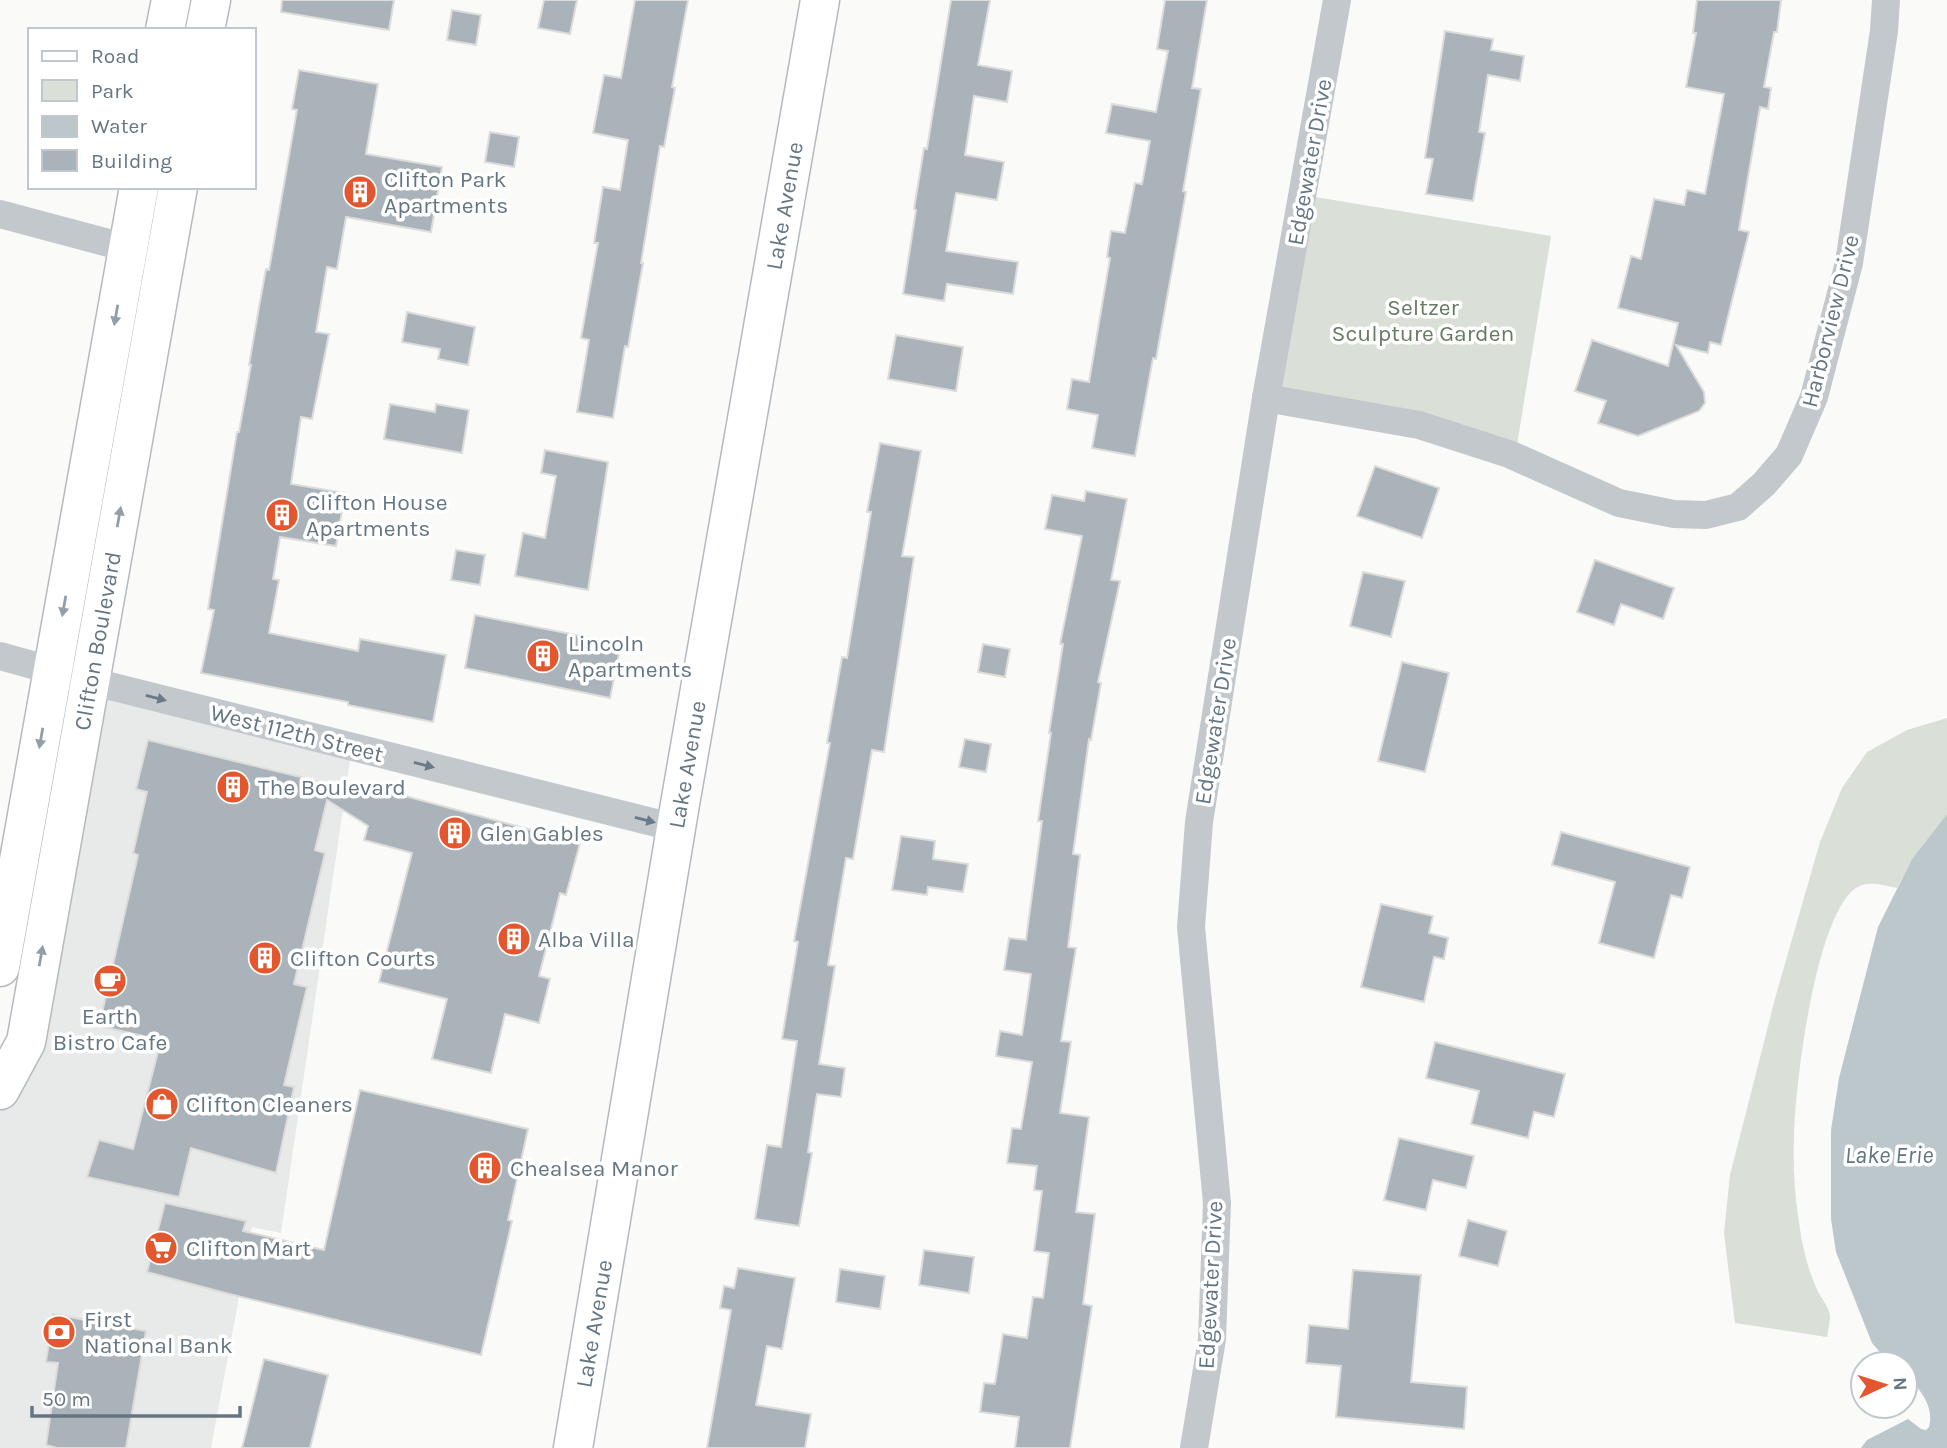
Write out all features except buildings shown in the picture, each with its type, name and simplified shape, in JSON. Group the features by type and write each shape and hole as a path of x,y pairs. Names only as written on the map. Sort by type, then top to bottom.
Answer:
{"main road":[{"path":"166,28 171,0"},
{"path":"205,28 211,0"},
{"name":"Lake Avenue","path":"573,1448 676,828 820,0"},
{"name":"Clifton Boulevard","path":"0,967 139,189"},
{"name":"Clifton Boulevard","path":"0,1090 26,1042 178,189"}],"street":[{"name":"Edgewater Drive","path":"1194,1448 1212,1339 1217,1203 1191,927 1199,822 1266,398 1338,0"},
{"name":"Harborview Drive","path":"1266,398 1419,425 1509,454 1619,503 1706,515 1738,507 1764,484 1788,456 1814,397 1849,263 1884,31 1886,0"},
{"path":"0,214 166,258"},
{"name":"West 112th Street","path":"0,656 676,828"}],"shaded area":[{"path":"90,681 352,747 281,1233 252,1227 211,1448 0,1448 0,1090"}],"green space":[{"name":"Seltzer Sculpture Garden","path":"1303,195 1551,236 1515,457 1266,398"},
{"path":"1947,718 1947,814 1912,859 1897,888 1865,884 1856,888 1842,905 1829,932 1810,1004 1795,1112 1794,1176 1802,1243 1812,1279 1830,1316 1827,1337 1735,1323 1724,1233 1730,1175 1776,995 1820,842 1842,788 1867,752 1907,730"}],"water":[{"name":"Lake Erie","path":"1947,814 1947,1448 1861,1448 1867,1440 1906,1420 1926,1430 1930,1419 1928,1405 1919,1390 1919,1350 1878,1350 1872,1343 1836,1252 1831,1219 1831,1130 1839,1078 1878,927 1912,859"}],"place":[{"name":"Clifton Park Apartments","path":"360,192"},
{"name":"Clifton House Apartments","path":"282,515"},
{"name":"Lincoln Apartments","path":"543,656"},
{"name":"The Boulevard","path":"233,787"},
{"name":"Glen Gables","path":"455,833"},
{"name":"Alba Villa","path":"514,939"},
{"name":"Clifton Courts","path":"265,958"},
{"name":"Earth Bistro Cafe","path":"110,981"},
{"name":"Clifton Cleaners","path":"162,1104"},
{"name":"Chealsea Manor","path":"485,1168"},
{"name":"Clifton Mart","path":"161,1248"},
{"name":"First National Bank","path":"59,1332"}]}
